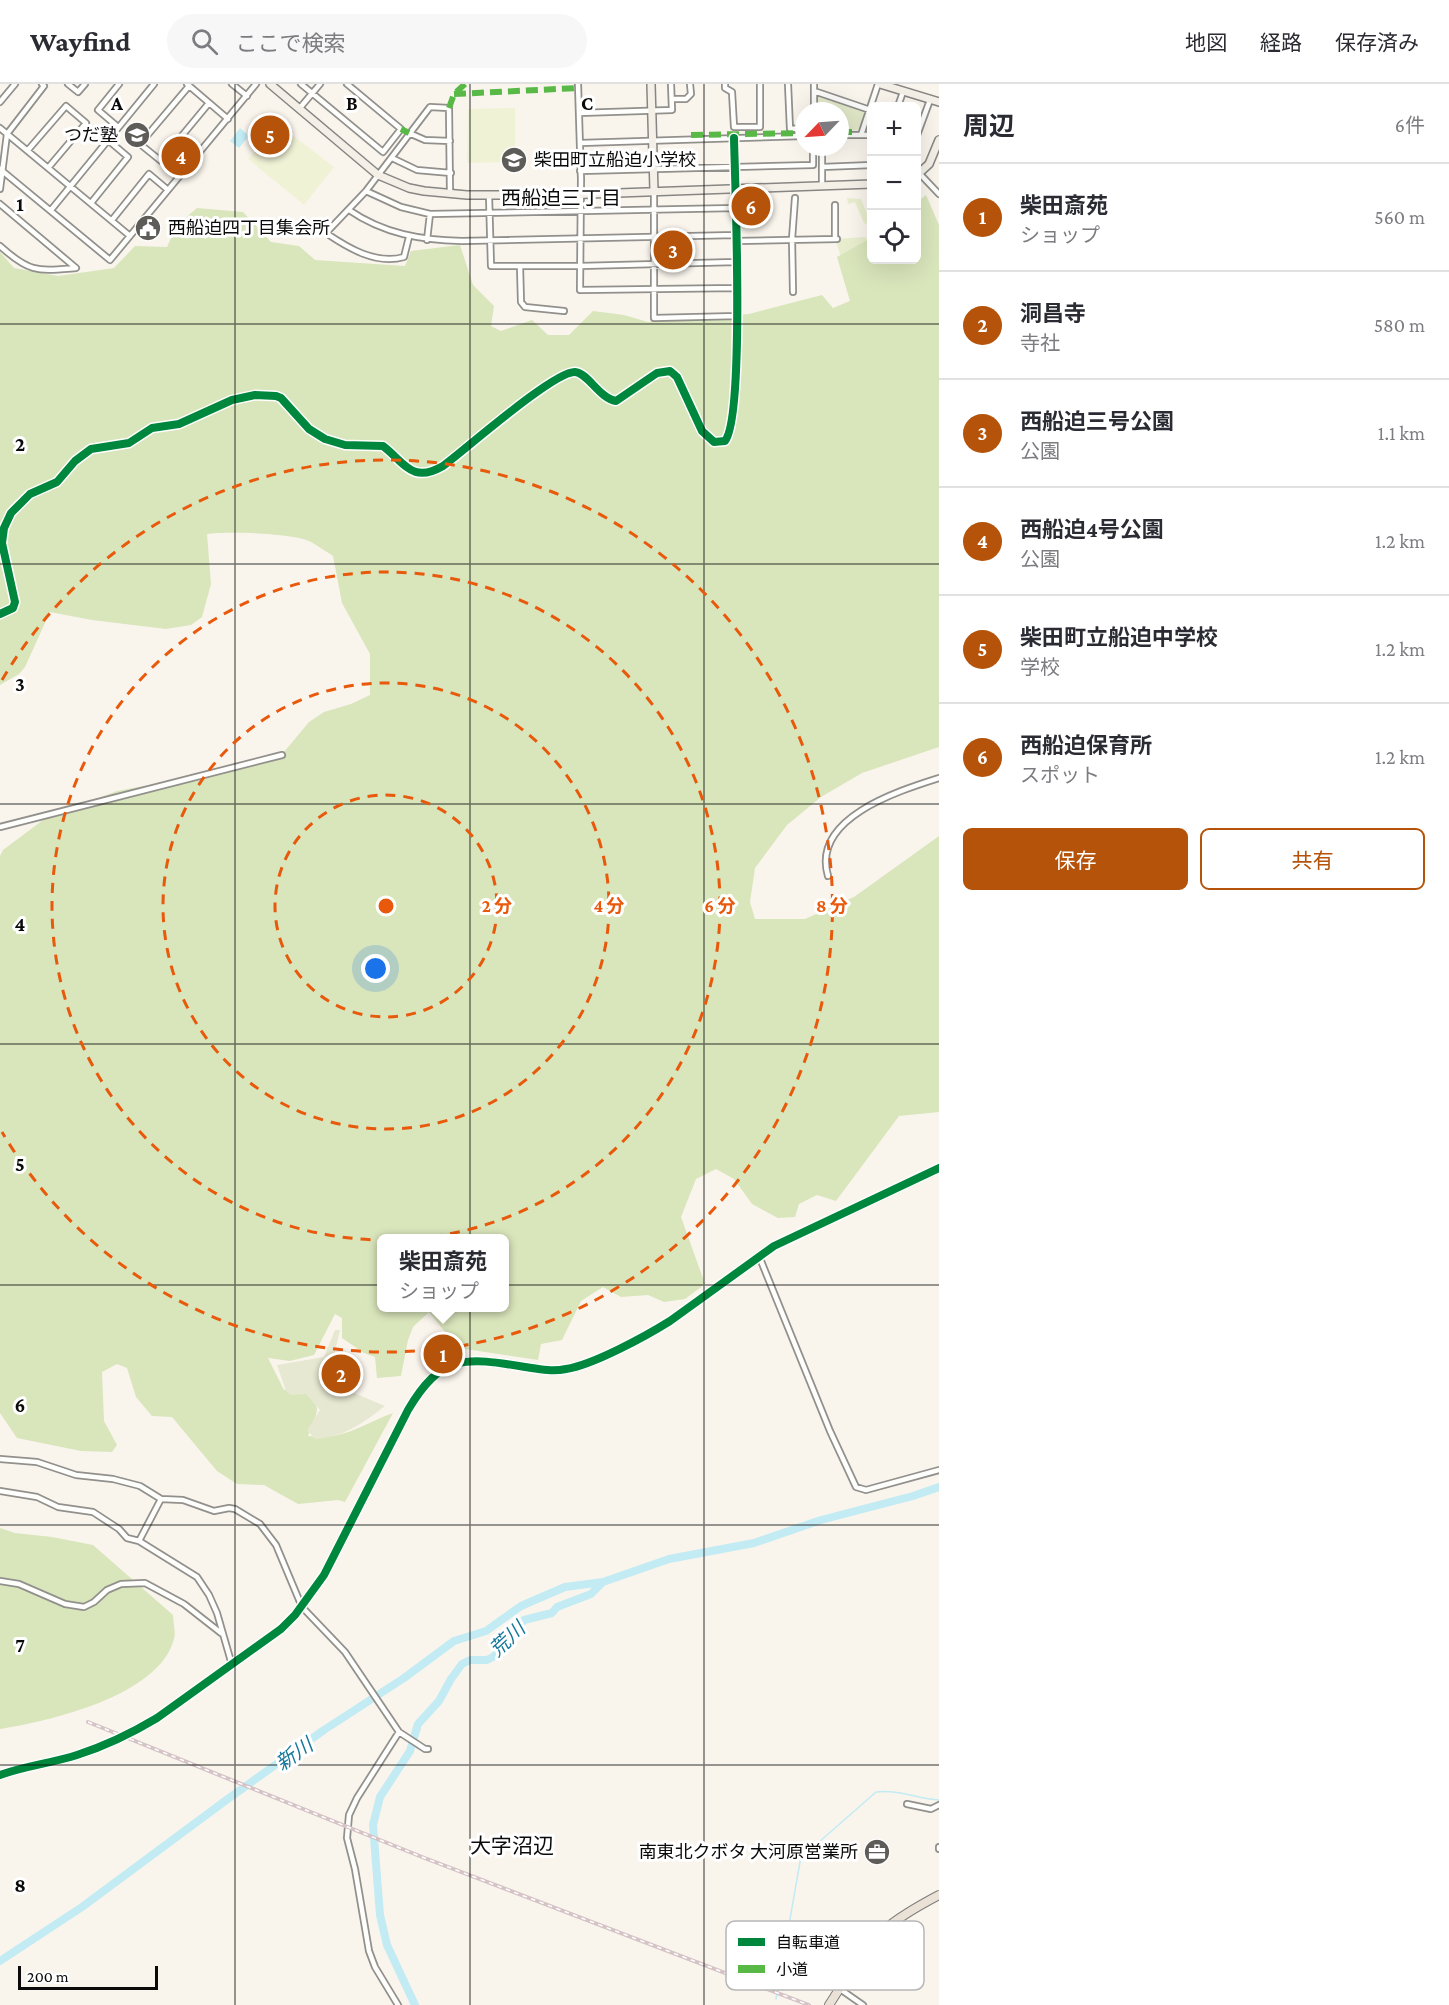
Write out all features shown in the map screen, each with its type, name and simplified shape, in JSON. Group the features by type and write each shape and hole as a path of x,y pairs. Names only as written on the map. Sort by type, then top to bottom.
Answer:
{"main road":[{"path":"896,1921 939,1895"},
{"path":"829,2005 839,1990"}],"street":[{"path":"0,102 15,84"},
{"path":"0,189 7,134 44,86 42,84"},
{"path":"68,84 78,92 85,84"},
{"path":"118,127 98,110 119,84"},
{"path":"51,210 154,84"},
{"path":"232,84 247,96"},
{"path":"1,170 110,260 256,84"},
{"path":"270,84 378,175 409,188 489,195 867,184"},
{"path":"301,84 383,152 401,129 347,84"},
{"path":"299,109 320,84"},
{"path":"578,84 581,194 580,290 737,288"},
{"path":"651,84 655,236 654,318 737,316"},
{"path":"579,112 672,110 671,84"},
{"path":"672,99 686,99 691,94 690,84"},
{"path":"725,84 725,88 732,92 734,127 760,127 760,84"},
{"path":"788,84 790,129 795,129"},
{"path":"814,84 814,102"},
{"path":"873,102 879,84 939,102"},
{"path":"209,103 161,161 141,144 188,85 228,119"},
{"path":"814,92 867,109"},
{"path":"899,102 903,92"},
{"path":"921,124 930,100"},
{"path":"28,150 66,106 80,117 86,123 48,168"},
{"path":"409,237 404,257 378,258 350,248 326,233 366,191 430,107 449,108 450,193"},
{"path":"861,135 867,118"},
{"path":"0,128 130,236"},
{"path":"409,133 425,140 450,141"},
{"path":"849,135 867,135"},
{"path":"579,142 795,136"},
{"path":"0,614 13,608 15,602 2,543 4,528 20,501 57,482 75,461 91,450 129,443 152,428 186,422 242,397 276,396 287,403 303,424 316,435 345,445 383,447 406,468 418,472 430,471 451,460 542,389 572,373 578,373 605,397 616,401 651,377 666,371 677,376 702,431 709,439 719,443 725,441 729,436 734,410 737,316 734,138"},
{"path":"91,203 128,157 108,140"},
{"path":"921,172 932,160 939,140"},
{"path":"580,171 813,165 813,156"},
{"path":"822,156 822,186"},
{"path":"392,158 417,170 451,173"},
{"path":"822,166 867,165"},
{"path":"112,220 149,174 168,190"},
{"path":"921,178 939,194"},
{"path":"366,191 401,207 430,214 736,208"},
{"path":"489,195 491,266 736,262"},
{"path":"793,292 792,239 795,198"},
{"path":"0,204 76,268 48,270 24,266 1,250"},
{"path":"349,210 375,225 409,237 427,240 655,236 836,239 835,205"},
{"path":"427,240 430,214"},
{"path":"520,266 521,302 525,307 564,311"},
{"path":"0,827 282,755"},
{"path":"828,876 825,863 827,850 840,829 850,819 868,805 939,778"},
{"path":"0,1775 24,1766 75,1756 136,1731 158,1718 281,1629 302,1607 324,1575 408,1410 419,1392 436,1374 456,1363 470,1360 484,1360 542,1370 574,1367 654,1331 774,1246 939,1168"},
{"path":"759,1256 830,1431 856,1487 866,1490 939,1470"},
{"path":"0,1459 37,1462 76,1475 113,1479 140,1486 161,1499 183,1500 214,1510 235,1509 260,1524 276,1545 302,1607 337,1641 400,1733 427,1749"},
{"path":"0,1491 37,1497 58,1507 93,1512 119,1529 126,1538 139,1541 197,1577 217,1613 232,1665"},
{"path":"139,1541 161,1499"},
{"path":"0,1581 18,1584 65,1604 84,1607 94,1602 107,1590 121,1584 145,1583 184,1604 218,1630 224,1638"},
{"path":"398,2005 375,1967 369,1951 355,1869 347,1838 349,1815 357,1798 400,1733"},
{"path":"908,1804 931,1809 939,1805"},
{"path":"842,1990 864,2005"}],"green space":[{"path":"816,95 836,102 816,102"},
{"path":"849,106 865,112 860,130 849,130"},
{"path":"515,108 515,162 467,163 468,109"},
{"path":"277,123 334,167 304,205 248,159"},
{"path":"183,137 200,150 178,176 161,162"},
{"path":"926,195 939,225 939,747 862,773 821,797 787,825 755,868 750,902 755,919 805,919 854,897 939,836 939,1112 899,1116 836,1201 817,1195 799,1204 795,1217 778,1218 752,1204 734,1179 716,1169 696,1179 681,1217 705,1284 685,1299 664,1302 648,1295 621,1297 603,1287 581,1301 562,1340 541,1344 538,1360 465,1349 449,1337 429,1312 413,1327 401,1376 377,1378 375,1357 364,1353 342,1338 342,1318 335,1314 314,1355 290,1361 268,1358 284,1390 301,1382 313,1397 317,1408 308,1436 343,1434 393,1413 345,1502 338,1500 298,1504 264,1485 237,1484 217,1471 172,1417 152,1416 136,1397 127,1368 117,1364 102,1372 104,1421 117,1445 112,1452 81,1451 17,1438 0,1413 0,856 3,850 47,817 117,791 261,764 279,758 309,722 324,712 351,704 370,695 370,654 342,603 333,556 300,538 258,533 216,533 207,534 211,584 202,617 191,625 166,629 92,620 50,612 25,667 19,674 0,685 0,252 14,268 58,276 114,268 135,246 167,247 177,225 197,208 243,212 271,242 299,246 315,260 405,266 411,251 460,245 473,285 494,306 491,326 501,331 532,320 548,335 569,335 593,311 624,315 648,322 749,314 822,295 833,308 850,301 837,257 867,240 867,264 921,264 921,199"},
{"path":"847,198 861,199 867,214 867,224 864,223 855,202 848,204"},
{"path":"865,237 867,239 867,262 846,272 835,239"},
{"path":"690,238 690,259 659,260 656,247 659,239"},
{"path":"335,1330 340,1330 328,1382 385,1406 344,1432 315,1439 307,1430 320,1410 306,1394 291,1395 286,1391 277,1365 324,1357"},
{"path":"0,1528 15,1533 93,1545 173,1615 174,1639 164,1659 148,1676 126,1690 100,1702 46,1720 0,1729"}],"water":[{"path":"240,128 249,136 239,148 230,141"}],"waterway":[{"name":"荒川","path":"415,2005 387,1945 380,1915 373,1825 380,1797 410,1751 418,1724 439,1701 462,1664 470,1660 487,1660 493,1657 524,1620 552,1613 557,1607 591,1594 603,1582 669,1559 754,1543 821,1520 939,1487"},
{"name":"新川","path":"0,1961 82,1907 324,1730 404,1678 454,1641 486,1631 521,1606 565,1587 603,1582"},
{"path":"790,1921 802,1857 876,1792 892,1792 939,1800"},
{"path":"776,1999 778,1990"}],"railway":[{"path":"88,1722 422,1857 726,1973"},
{"path":"770,1990 809,2005"}],"marked path":[{"path":"449,108 454,94 465,84"},
{"path":"454,94 578,88"},
{"path":"401,129 409,133"},
{"path":"849,132 858,132"},
{"path":"691,135 795,133"}],"cycle path":[{"path":"0,614 13,608 15,602 2,543 4,528 11,513 30,494 57,482 75,461 91,449 129,443 152,428 179,424 232,400 255,395 276,396 281,398 309,429 325,439 345,445 383,446 403,465 416,472 424,473 443,466 530,397 564,375 580,373 604,395 616,401 657,373 670,371 677,377 702,431 714,442 725,441 731,423 737,346 734,138"},
{"path":"0,1775 77,1755 138,1729 157,1718 281,1629 295,1615 324,1575 408,1410 432,1378 444,1369 470,1361 556,1370 590,1362 634,1342 670,1321 774,1246 939,1168"}],"place":[{"name":"つだ塾","path":"137,135"},
{"name":"柴田町立船迫中学校","path":"270,135"},
{"name":"西船迫4号公園","path":"181,156"},
{"name":"柴田町立船迫小学校","path":"514,160"},
{"name":"西船迫保育所","path":"751,206"},
{"name":"西船迫四丁目集会所","path":"148,228"},
{"name":"西船迫三号公園","path":"673,250"},
{"name":"柴田斎苑","path":"443,1354"},
{"name":"洞昌寺","path":"341,1374"},
{"name":"南東北クボタ 大河原営業所","path":"877,1852"}],"district":[{"name":"西船迫三丁目","path":"561,198"},
{"name":"大字沼辺","path":"512,1846"}]}
